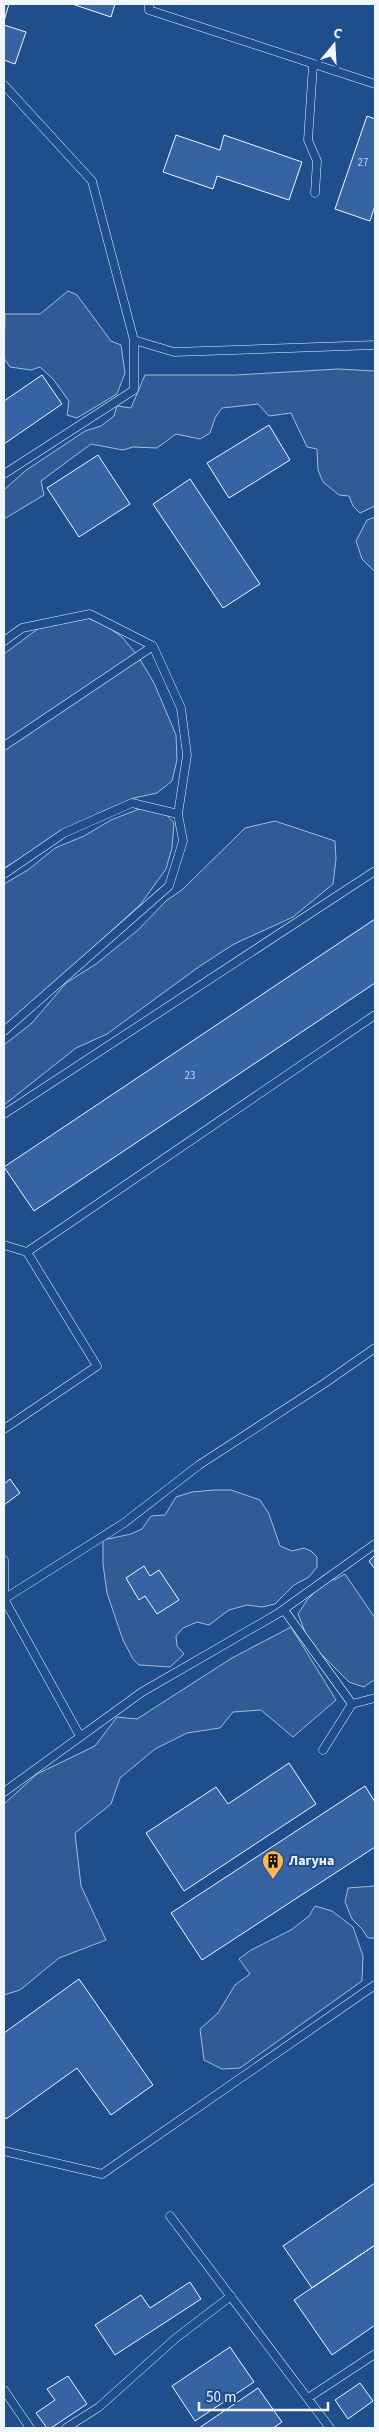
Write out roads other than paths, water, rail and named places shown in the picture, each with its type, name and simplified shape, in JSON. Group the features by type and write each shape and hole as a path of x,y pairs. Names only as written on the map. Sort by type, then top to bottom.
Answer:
{"lane":[{"path":"149,4 149,10 375,84"},
{"path":"313,65 308,140 317,161 315,193"},
{"path":"4,85 92,181 134,340 134,390 4,474"},
{"path":"134,340 174,352 375,345"},
{"path":"4,641 22,628 90,614 153,646 181,708 187,755 178,814 183,841 169,886 4,1031"},
{"path":"4,746 153,646"},
{"path":"4,874 64,834 132,803 178,814"},
{"path":"4,1114 375,871"},
{"path":"27,1252 375,1014"},
{"path":"4,1245 27,1252 97,1366 4,1430"},
{"path":"4,1600 124,1522 199,1465 326,1383 375,1348"},
{"path":"278,1613 375,1544"},
{"path":"4,1560 4,1600 80,1736"},
{"path":"4,1792 142,1692 284,1610 352,1704"},
{"path":"324,1750 352,1704 375,1698"},
{"path":"4,2151 102,2174 375,1985"},
{"path":"170,2216 330,2428"},
{"path":"66,2428 99,2407 176,2338 230,2296"},
{"path":"308,2398 375,2354"},
{"path":"4,2390 30,2428"}],"place":[{"name":"Лагуна","path":"273,1880"}]}
